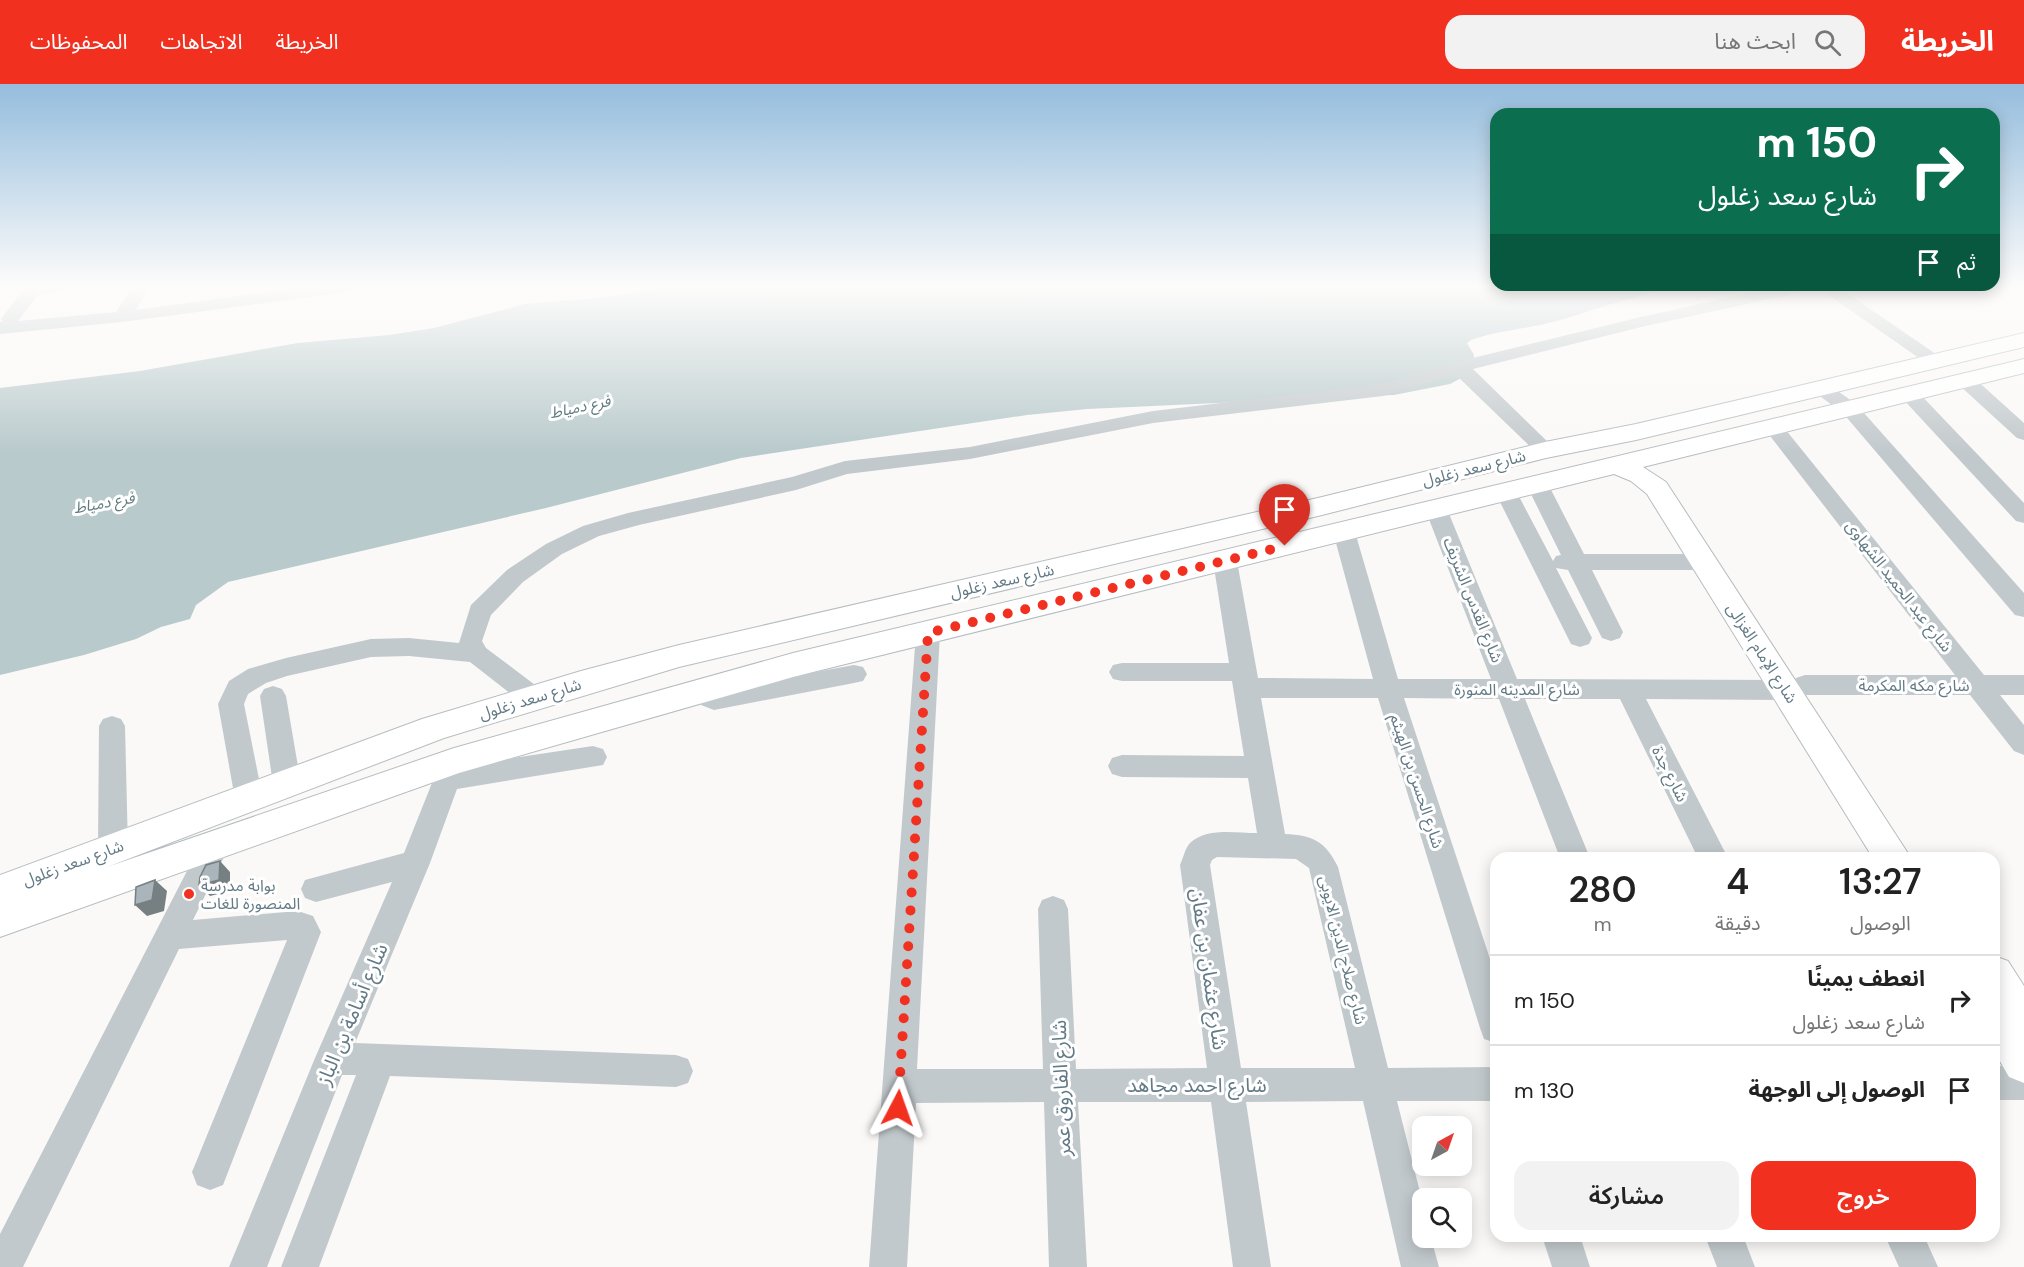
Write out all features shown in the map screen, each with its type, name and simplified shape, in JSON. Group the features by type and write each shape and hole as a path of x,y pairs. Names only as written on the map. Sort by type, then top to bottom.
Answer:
{"main road":[{"name":"شارع سعد زغلول","path":"0,891 434,728 679,656 1077,564 1545,450 1636,432 2015,342"},
{"name":"شارع سعد زغلول","path":"0,921 214,847 451,770 793,665 2024,366"},
{"name":"شارع الإمام الغزالى","path":"1662,454 1674,482 1796,687 1890,852"},
{"name":"شارع الإمام الغزالى","path":"1616,465 1640,475 1658,488 1704,562 1914,852"},
{"path":"1077,564 1074,567 1079,573 1125,584 1143,558 1141,553 1135,550"},
{"path":"2000,983 2024,1021"},
{"path":"2000,1025 2024,1063"}],"street":[{"path":"534,698 476,654 470,641 480,611 515,576 554,549 591,531 636,518 796,483 845,468 970,453 1153,417 1383,390 1459,367 1559,342"},
{"path":"1907,342 1936,361"},
{"path":"1459,367 1545,450"},
{"path":"1966,381 2024,434"},
{"path":"1821,388 1850,408 2024,609"},
{"path":"1909,393 2024,516"},
{"name":"شارع عبد الحميد الشهاوى","path":"1774,428 2024,744"},
{"path":"1537,484 1611,632"},
{"path":"1506,492 1580,638"},
{"name":"شارع القدس الشريف","path":"1436,509 1573,852"},
{"name":"شارع الحسن بن الهيثم","path":"1344,532 1388,688 1490,1009"},
{"path":"1225,561 1273,846"},
{"path":"1542,562 1704,562"},
{"path":"888,1267 928,633"},
{"path":"249,799 231,704 238,688 257,676 286,667 370,648 409,647 476,654"},
{"name":"شارع المدينه المنورة","path":"1122,672 1388,688 1796,687"},
{"path":"710,689 710,698 714,700 854,674"},
{"name":"شارع مكه المكرمة","path":"1796,687 2024,685"},
{"name":"شارع جدة","path":"1628,689 1710,852"},
{"path":"273,696 287,784"},
{"path":"112,726 113,849"},
{"path":"451,770 593,757"},
{"path":"1122,766 1260,767"},
{"name":"شارع أسامة بن الباز","path":"248,1267 332,1058 415,863 451,770"},
{"name":"شارع عثمان بن عفان","path":"1252,1267 1195,865 1196,858 1206,848 1213,845 1273,846"},
{"name":"شارع صلاح الدين الايوبى","path":"1273,846 1307,849 1321,862 1420,1267"},
{"path":"3,1267 214,847"},
{"path":"316,889 415,863"},
{"name":"شارع الفاروق عمر","path":"1053,909 1068,1267"},
{"path":"170,936 298,925 305,928 306,932 210,1172"},
{"path":"332,1058 676,1071"},
{"path":"300,1267 379,1060"},
{"path":"2000,1083 2024,1083"},
{"name":"شارع احمد مجاهد","path":"899,1086 1490,1084"},
{"path":"1563,1242 1571,1267"},
{"path":"1726,1242 1736,1267"},
{"path":"1907,1242 1919,1267"}],"water":[{"name":"فرع دمياط","path":"1468,342 1474,355 1473,367 1467,375 1450,384 1394,395 1087,409 1027,415 741,458 546,508 228,582 196,605 190,619 84,655 0,675 0,388 140,371 298,343"}],"building":[{"path":"220,861 219,880 199,885 206,865"},
{"path":"155,880 152,900 135,905 136,887"}],"place":[{"name":"بوابة مدرسة المنصورة للغات","path":"189,894"}],"route":[{"path":"898,1108 928,633 1285,546"}]}
